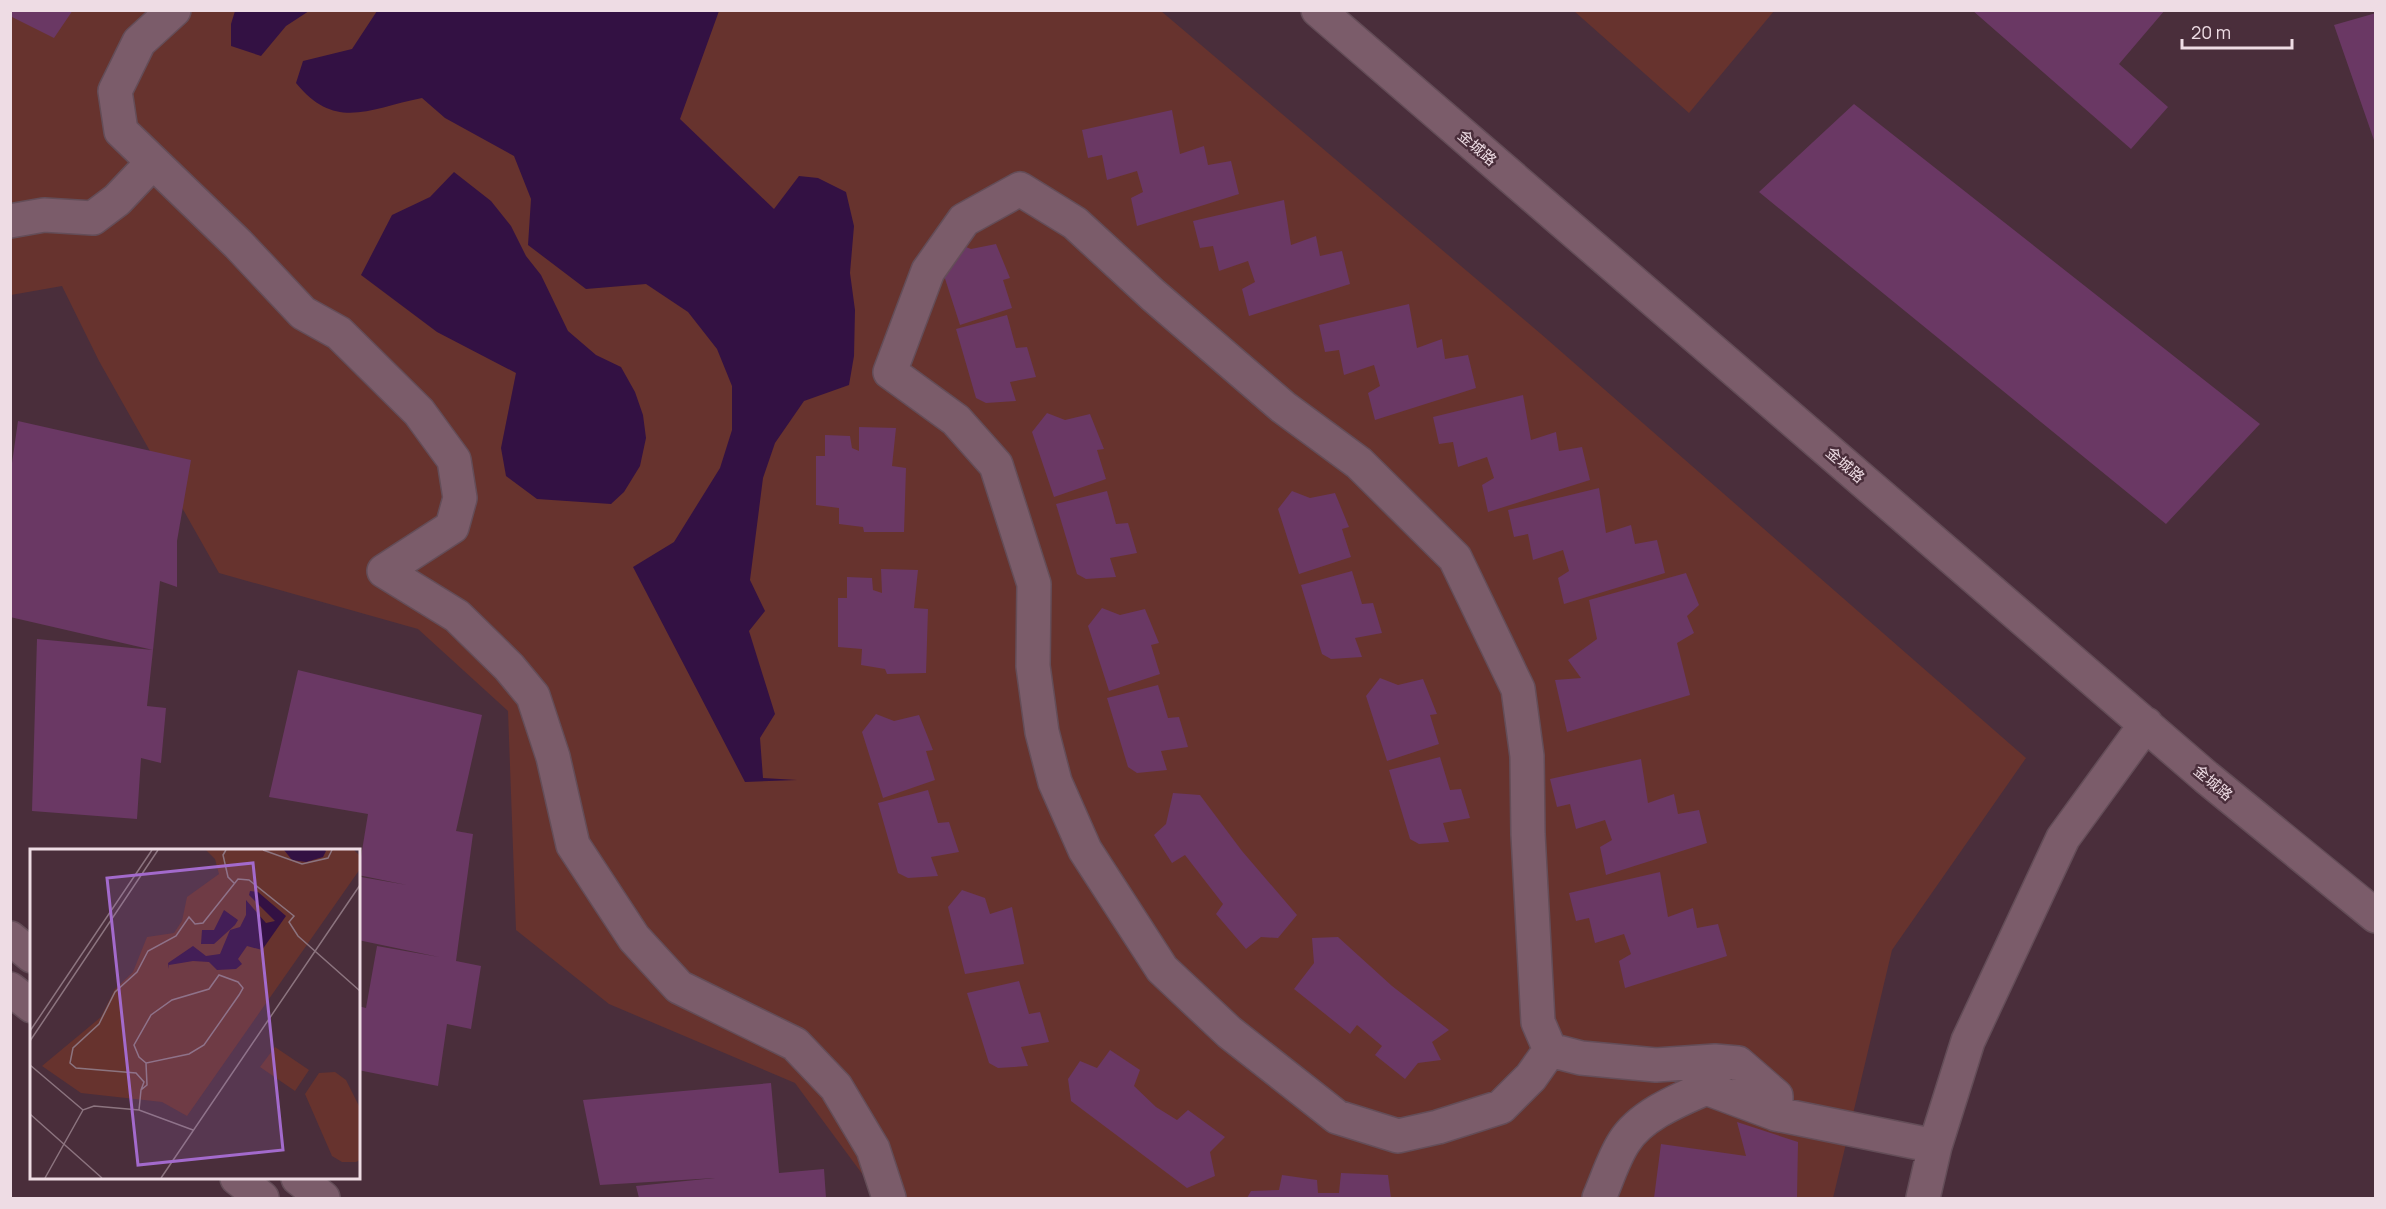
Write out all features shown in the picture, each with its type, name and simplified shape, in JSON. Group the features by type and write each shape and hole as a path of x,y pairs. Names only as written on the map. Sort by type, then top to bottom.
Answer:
{"street":[{"path":"174,10 139,42 115,90 121,131 238,244 303,313 339,333 411,404 454,460 460,498 452,527 384,571 458,616 533,696 553,757 573,845 634,938 679,987 795,1044 841,1096 873,1149 889,1198"},
{"name":"金城路","path":"1318,10 2206,777 2376,916"},
{"path":"10,221 44,215 93,218 117,200 153,162"},
{"path":"1020,189 1075,223 1161,302 1283,407 1359,462 1455,558 1518,689 1527,756 1528,834 1538,1022 1550,1050 1531,1077 1501,1107 1438,1127 1398,1136 1337,1117 1229,1032 1162,969 1085,849 1055,782 1042,732 1033,666 1034,584 996,465 956,420 890,372 928,271 964,220 1020,189"},
{"path":"1923,1198 1935,1146 1968,1041 2063,838 2146,724"},
{"path":"10,938 30,954"},
{"path":"10,989 30,1004"},
{"path":"1550,1050 1581,1058 1656,1065 1715,1061 1738,1063 1776,1096 1776,1114"},
{"path":"1599,1198 1624,1141 1657,1110 1706,1088 1776,1114 1935,1146"},
{"path":"238,1179 262,1198"},
{"path":"299,1179 323,1198"}],"shaded area":[{"path":"235,10 309,11 286,26 261,56 231,46 231,24"},
{"path":"11,11 1161,11 1541,334 2026,758 1892,950 1833,1198 880,1198 795,1083 609,1004 516,930 508,711 418,629 219,573 99,361 62,286 11,295"},
{"path":"377,11 719,11 680,119 774,209 799,176 818,178 846,192 854,226 850,273 855,310 854,356 849,385 804,401 775,443 763,478 750,580 765,611 749,631 775,714 760,738 763,778 797,780 745,782 633,567 674,542 720,468 732,430 732,386 717,349 688,312 646,284 586,289 528,245 531,199 514,156 445,118 422,98 370,111 340,112 325,107 311,98 296,83 303,61 352,49"},
{"path":"1574,11 1774,11 1689,113"},
{"path":"454,172 491,201 511,226 526,256 541,275 568,331 596,355 621,367 635,392 643,415 646,438 640,466 624,492 611,504 537,499 506,476 501,448 516,373 437,332 361,275 392,215 430,197"}],"building":[{"path":"10,10 73,10 54,38 10,16"},
{"path":"1972,10 2165,10 2119,64 2168,107 2131,149"},
{"path":"2376,13 2376,143 2375,143 2334,25"},
{"path":"1854,104 2260,424 2166,524 1759,192"},
{"path":"1172,110 1180,154 1204,146 1208,165 1231,161 1239,194 1137,226 1131,198 1143,192 1137,171 1107,180 1102,155 1088,158 1082,130"},
{"path":"1284,200 1291,245 1316,236 1320,256 1342,251 1350,284 1249,316 1242,289 1255,282 1248,261 1219,271 1213,246 1200,248 1193,221"},
{"path":"953,242 971,249 996,244 1010,278 1003,280 1012,308 960,325 939,260"},
{"path":"1409,304 1417,348 1442,339 1445,359 1468,355 1476,388 1375,420 1368,393 1380,386 1374,365 1344,375 1339,350 1325,352 1319,325"},
{"path":"1007,315 1016,348 1027,347 1036,377 1010,382 1016,401 986,403 976,398 956,329"},
{"path":"1523,395 1531,440 1556,432 1559,451 1582,447 1590,480 1488,512 1482,485 1494,478 1487,457 1458,467 1453,442 1439,444 1433,417"},
{"path":"1047,413 1065,420 1090,414 1104,449 1097,450 1106,479 1054,497 1032,432"},
{"path":"18,421 191,460 177,541 177,587 160,581 153,650 10,617 10,477"},
{"path":"859,427 896,428 892,466 906,468 904,532 864,532 863,527 839,524 839,508 816,505 816,456 825,456 825,435 850,436 852,448 859,451"},
{"path":"1599,488 1606,533 1631,525 1635,544 1657,540 1665,573 1564,604 1558,578 1569,571 1563,550 1533,560 1528,534 1514,537 1508,510"},
{"path":"1107,491 1116,524 1128,523 1137,553 1110,558 1116,577 1086,579 1077,574 1056,504"},
{"path":"1292,491 1310,498 1335,493 1349,527 1342,529 1351,557 1299,574 1278,509"},
{"path":"881,569 918,570 914,608 928,609 926,673 887,674 885,669 861,665 862,649 838,647 838,598 847,598 847,577 872,578 873,590 882,593"},
{"path":"1352,571 1362,604 1373,603 1382,633 1355,638 1362,657 1331,659 1322,654 1301,585"},
{"path":"1686,573 1699,605 1687,616 1694,633 1677,643 1690,695 1567,732 1555,680 1581,678 1568,660 1597,639 1589,600"},
{"path":"1102,608 1120,615 1145,609 1159,643 1151,645 1160,674 1109,691 1088,626"},
{"path":"37,639 153,650 147,706 166,708 161,763 141,758 137,819 32,811"},
{"path":"298,670 482,715 456,831 473,834 456,961 481,966 471,1029 447,1024 438,1086 360,1070 360,1006 366,1008 377,946 439,957 360,940 361,877 407,885 360,875 368,814 269,797"},
{"path":"1380,678 1398,685 1423,679 1437,714 1430,715 1439,744 1387,761 1366,696"},
{"path":"1158,685 1168,718 1179,717 1188,747 1161,751 1167,770 1137,773 1128,767 1107,698"},
{"path":"876,714 894,721 919,715 933,750 926,751 935,780 883,798 862,732"},
{"path":"1440,757 1450,790 1461,789 1470,818 1443,823 1449,842 1419,844 1410,839 1389,770"},
{"path":"1641,759 1648,803 1674,794 1678,814 1699,810 1707,843 1606,875 1600,847 1612,840 1605,820 1576,829 1570,804 1557,807 1550,779"},
{"path":"928,790 938,823 949,822 959,852 931,857 938,876 908,878 898,873 878,803"},
{"path":"1173,793 1200,795 1242,851 1297,915 1278,938 1261,937 1246,949 1216,914 1223,904 1185,855 1172,863 1154,835 1166,824"},
{"path":"1660,872 1668,917 1693,908 1697,928 1718,924 1727,956 1625,988 1619,961 1631,954 1624,934 1595,943 1589,918 1576,921 1569,893"},
{"path":"962,890 985,898 990,914 1012,907 1024,964 965,974 948,907"},
{"path":"1338,937 1392,986 1449,1030 1432,1042 1441,1060 1418,1063 1405,1079 1375,1055 1382,1046 1357,1025 1350,1034 1294,989 1314,963 1312,938"},
{"path":"1019,981 1029,1014 1040,1012 1049,1042 1021,1047 1028,1066 998,1068 989,1063 967,993"},
{"path":"1110,1050 1140,1070 1134,1086 1156,1107 1177,1120 1188,1110 1225,1137 1210,1152 1215,1176 1187,1188 1071,1101 1068,1079 1080,1061 1097,1068"},
{"path":"771,1083 779,1173 824,1169 826,1198 639,1198 636,1186 715,1178 600,1185 583,1100"},
{"path":"1737,1122 1798,1142 1797,1198 1654,1198 1661,1144 1746,1156"},
{"path":"1341,1173 1388,1175 1391,1198 1247,1198 1251,1191 1279,1190 1282,1175 1317,1180 1318,1193 1339,1193"}]}
